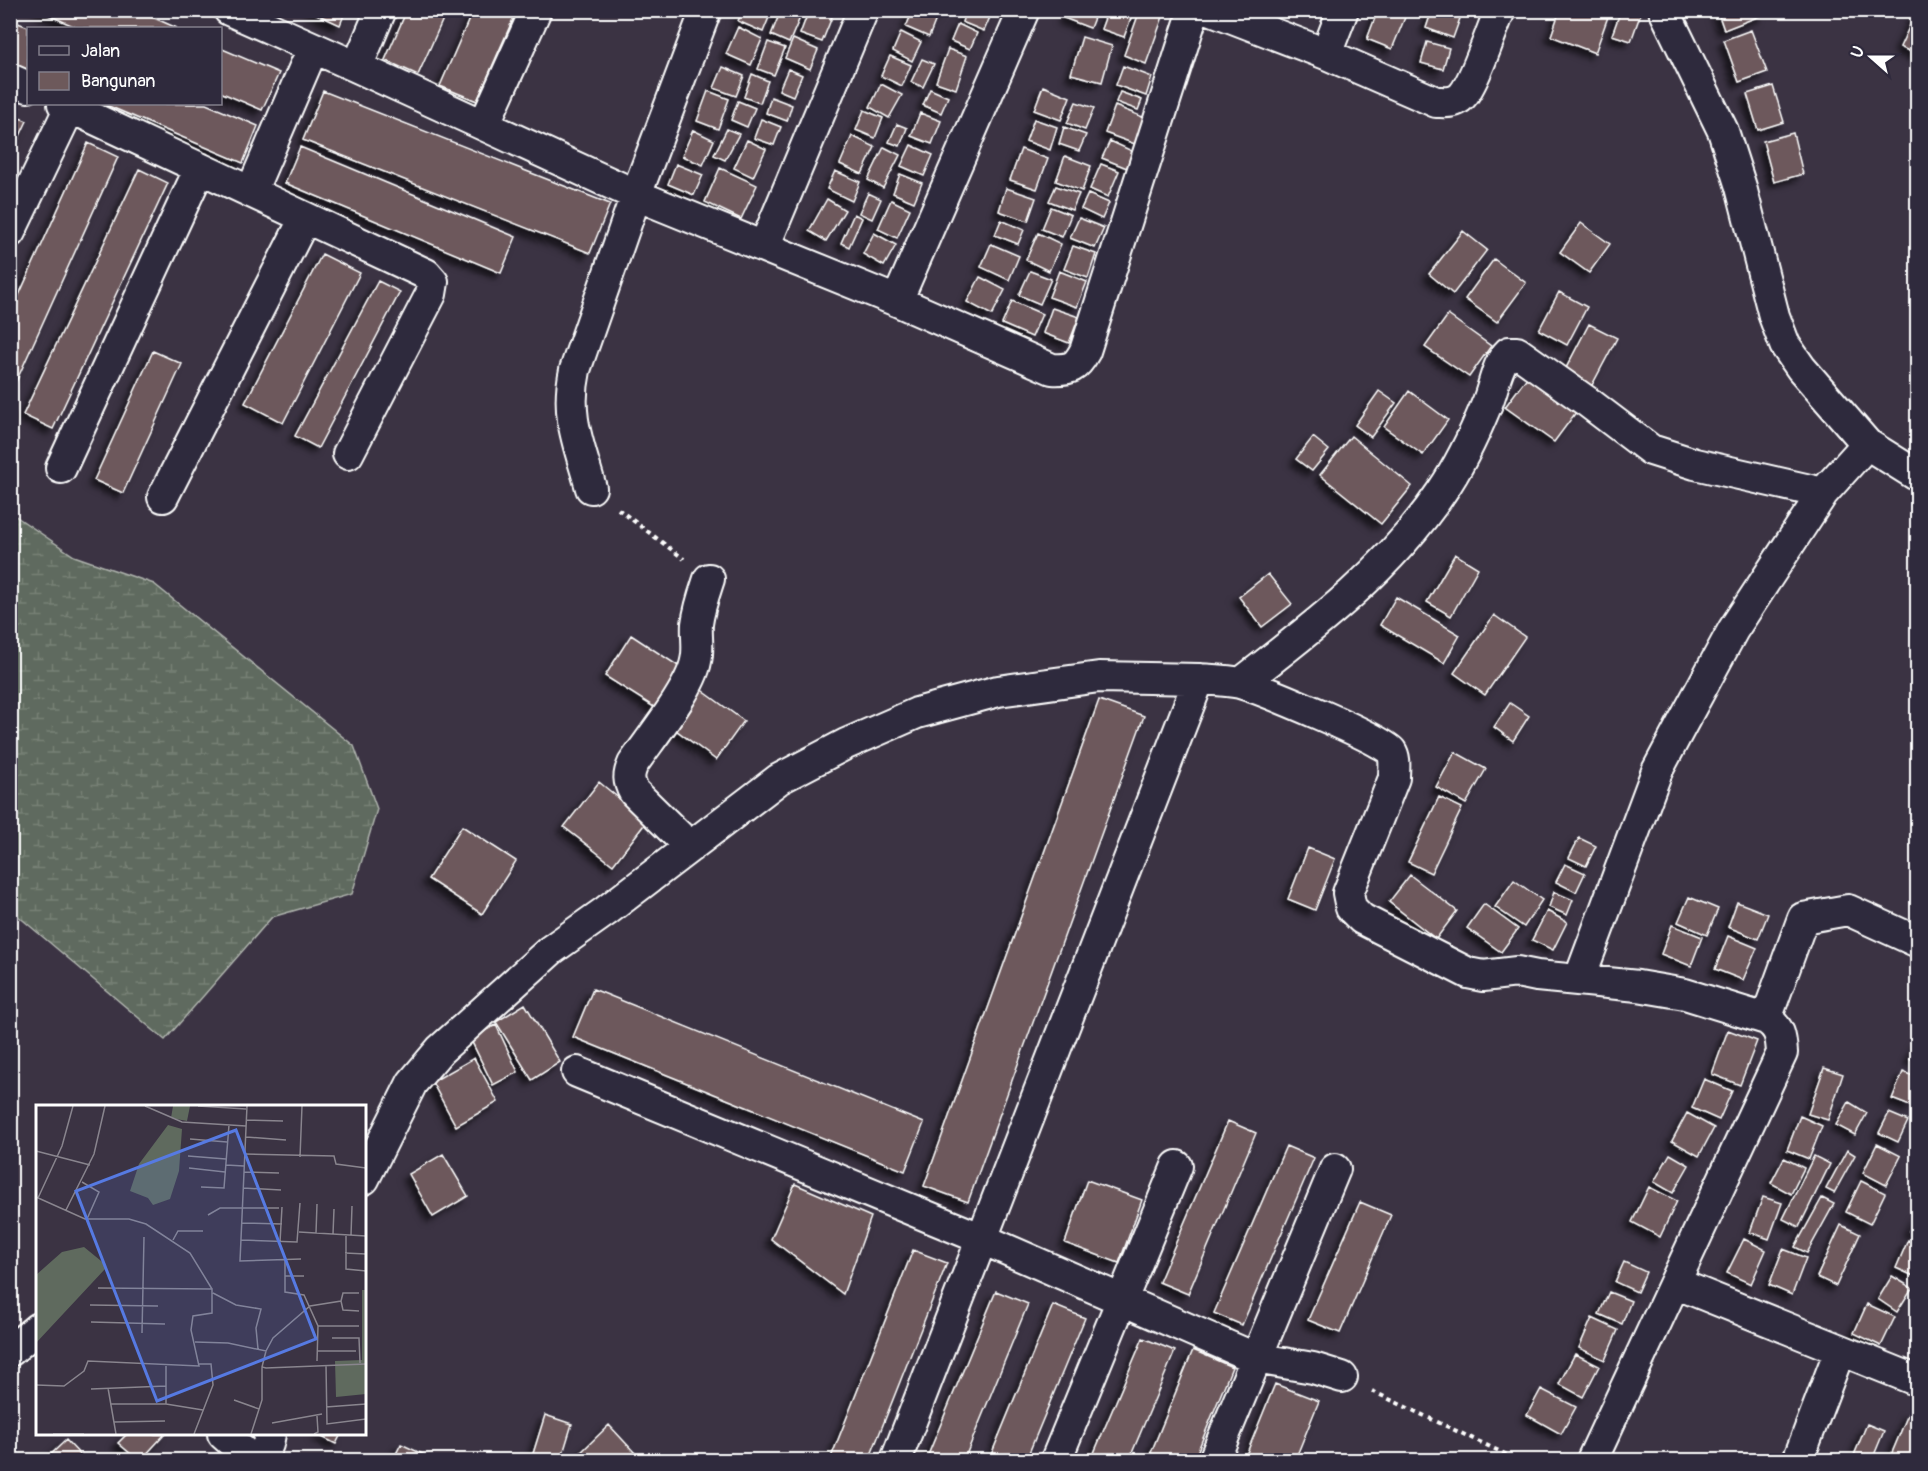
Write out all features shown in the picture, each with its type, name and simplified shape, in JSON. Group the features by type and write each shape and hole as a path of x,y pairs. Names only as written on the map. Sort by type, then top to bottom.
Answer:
{"street":[{"path":"228,10 636,195 897,301 1052,369 1065,369 1078,364 1085,351 1194,10"},
{"path":"357,67 381,10"},
{"path":"484,125 536,10"},
{"path":"591,488 572,421 570,392 574,370 636,195 706,10"},
{"path":"764,247 863,10"},
{"path":"897,301 1024,10"},
{"path":"1212,10 1326,54 1436,102 1451,103 1462,96 1471,82 1500,10"},
{"path":"1326,54 1343,10"},
{"path":"1664,10 1723,131 1741,187 1774,316 1785,345 1868,444 1917,476"},
{"path":"251,192 312,48"},
{"path":"10,79 27,87"},
{"path":"10,232 66,105 426,274 433,282 431,294 348,454"},
{"path":"61,468 200,168"},
{"path":"163,497 305,218"},
{"path":"1240,683 1328,615 1407,539 1443,490 1471,440 1488,403 1503,357 1509,352 1517,352 1651,450 1670,458 1823,493"},
{"path":"1579,980 1657,771 1733,630 1823,493 1868,444"},
{"path":"690,847 634,792 628,775 693,674 697,659 696,640 700,607 709,579"},
{"path":"366,1175 412,1083 440,1050 551,950 606,911 779,779 846,744 918,713 998,691 1099,677 1199,679 1240,683 1383,742 1392,751 1395,764 1394,778 1348,893 1351,908 1362,918 1468,973 1483,976 1517,972 1685,994 1766,1018 1776,1025 1781,1038 1782,1053 1592,1461"},
{"path":"896,1461 980,1238 1199,679"},
{"path":"1766,1018 1803,918 1848,910 1917,942"},
{"path":"578,1072 980,1238 1255,1358 1313,1368 1341,1377"},
{"path":"1056,1461 1177,1166"},
{"path":"1214,1461 1335,1169"},
{"path":"1675,1283 1917,1381"},
{"path":"10,1351 36,1330"},
{"path":"1798,1461 1840,1350"},
{"path":"224,1435 252,1461"},
{"path":"261,1461 270,1435"}],"path":[{"path":"591,488 709,579"},
{"path":"1341,1377 1518,1461"}],"green space":[{"path":"11,513 74,556 154,584 354,746 377,809 352,894 272,917 165,1040 11,910"}],"building":[{"path":"37,10 136,10 175,27 76,27"},
{"path":"308,10 346,10 340,25"},
{"path":"407,10 447,10 418,75 385,60"},
{"path":"473,10 517,10 477,101 440,86"},
{"path":"743,10 772,10 763,32 738,21"},
{"path":"781,10 791,10 801,15 789,43 771,35"},
{"path":"809,10 818,10 832,17 822,42 800,34"},
{"path":"913,10 936,19 929,37 906,27"},
{"path":"928,10 943,10 940,16"},
{"path":"966,10 993,10 984,31 962,22"},
{"path":"1067,10 1097,10 1090,28 1064,18"},
{"path":"1108,10 1134,10 1124,37 1101,29"},
{"path":"1140,10 1165,11 1146,64 1124,55"},
{"path":"1378,10 1408,10 1392,49 1367,39"},
{"path":"1432,10 1463,10 1453,38 1426,28"},
{"path":"1560,10 1610,11 1595,53 1551,36"},
{"path":"1621,10 1642,10 1631,41 1612,35"},
{"path":"1717,10 1764,10 1765,14 1724,30"},
{"path":"1918,10 1918,55 1900,47"},
{"path":"10,20 28,27 27,71 10,64"},
{"path":"958,24 977,33 970,49 951,41"},
{"path":"738,27 762,39 751,65 726,54"},
{"path":"1751,30 1767,72 1739,82 1724,40"},
{"path":"901,32 921,42 912,61 893,51"},
{"path":"1082,37 1112,46 1102,82 1071,74"},
{"path":"793,39 818,50 810,69 785,58"},
{"path":"768,42 785,48 774,75 758,69"},
{"path":"1427,42 1449,48 1443,69 1421,63"},
{"path":"222,49 279,73 262,110 222,93"},
{"path":"948,49 967,56 956,89 936,82"},
{"path":"890,56 911,65 902,86 881,76"},
{"path":"922,59 934,64 923,87 911,82"},
{"path":"1123,66 1152,77 1146,96 1116,85"},
{"path":"723,67 744,76 736,96 714,88"},
{"path":"788,69 802,75 793,96 779,90"},
{"path":"752,74 768,81 760,103 744,97"},
{"path":"881,84 902,95 889,118 870,107"},
{"path":"1043,86 1070,97 1061,120 1034,110"},
{"path":"1773,86 1784,122 1758,130 1747,94"},
{"path":"930,89 948,97 941,113 923,105"},
{"path":"323,91 610,204 590,253 303,140"},
{"path":"708,91 729,99 718,129 697,121"},
{"path":"1120,92 1142,100 1138,110 1116,102"},
{"path":"771,97 792,105 787,121 766,113"},
{"path":"738,101 755,108 747,127 731,120"},
{"path":"1076,102 1094,108 1085,130 1067,123"},
{"path":"106,105 208,105 258,126 243,163"},
{"path":"1115,106 1145,118 1135,144 1105,133"},
{"path":"864,110 883,118 875,138 856,130"},
{"path":"920,113 941,121 932,144 911,136"},
{"path":"10,114 27,121 10,157"},
{"path":"761,119 781,127 774,145 754,138"},
{"path":"1034,119 1057,127 1050,150 1026,141"},
{"path":"897,124 907,128 900,146 889,142"},
{"path":"1064,127 1086,135 1079,151 1059,144"},
{"path":"727,129 739,134 725,160 714,155"},
{"path":"693,130 714,140 703,165 682,156"},
{"path":"1793,133 1803,174 1774,182 1763,141"},
{"path":"852,136 875,147 862,174 840,164"},
{"path":"747,140 766,149 753,177 734,168"},
{"path":"1110,141 1134,152 1127,168 1102,158"},
{"path":"88,143 118,157 10,395 10,315"},
{"path":"911,145 933,155 924,176 901,166"},
{"path":"300,147 516,237 501,273 285,183"},
{"path":"884,147 900,155 883,188 868,180"},
{"path":"1021,149 1048,159 1037,189 1010,180"},
{"path":"1065,156 1091,166 1082,191 1056,181"},
{"path":"676,164 703,175 694,195 668,184"},
{"path":"1101,164 1119,171 1108,197 1090,189"},
{"path":"720,168 757,185 741,219 705,202"},
{"path":"139,169 168,183 53,429 23,415"},
{"path":"835,171 860,182 852,201 827,189"},
{"path":"900,174 922,183 914,202 893,193"},
{"path":"1056,186 1079,194 1072,210 1049,201"},
{"path":"1006,188 1036,198 1028,221 999,211"},
{"path":"868,193 881,199 872,219 859,213"},
{"path":"1088,194 1109,203 1102,219 1081,209"},
{"path":"827,199 845,210 826,241 809,231"},
{"path":"891,200 910,209 897,238 878,229"},
{"path":"1051,207 1071,215 1062,237 1042,229"},
{"path":"854,214 862,218 849,247 841,243"},
{"path":"1079,218 1104,228 1095,248 1070,238"},
{"path":"1001,220 1024,230 1018,244 995,235"},
{"path":"1581,223 1610,244 1589,273 1560,252"},
{"path":"1463,231 1487,250 1453,294 1429,274"},
{"path":"874,233 896,245 884,266 863,254"},
{"path":"1038,233 1061,244 1049,271 1026,260"},
{"path":"991,244 1019,256 1009,280 981,267"},
{"path":"1073,246 1096,254 1088,278 1064,269"},
{"path":"322,254 360,273 283,423 245,403"},
{"path":"1494,259 1526,283 1497,322 1465,299"},
{"path":"1030,271 1051,279 1040,304 1019,295"},
{"path":"1059,271 1087,282 1077,307 1049,297"},
{"path":"980,277 1005,290 992,315 967,302"},
{"path":"378,281 400,292 318,448 295,436"},
{"path":"1559,292 1587,307 1567,345 1539,330"},
{"path":"1012,301 1042,314 1032,337 1002,324"},
{"path":"1052,308 1079,317 1069,343 1043,333"},
{"path":"1448,315 1491,346 1469,377 1425,347"},
{"path":"1589,324 1617,338 1591,387 1564,372"},
{"path":"153,351 182,364 123,493 94,480"},
{"path":"1528,376 1577,411 1554,442 1505,407"},
{"path":"1379,391 1396,403 1371,437 1355,425"},
{"path":"1409,391 1448,420 1423,455 1384,427"},
{"path":"1351,436 1412,486 1381,524 1320,475"},
{"path":"1313,437 1329,450 1312,471 1296,459"},
{"path":"1455,554 1478,568 1451,616 1427,602"},
{"path":"1268,574 1292,604 1262,627 1239,597"},
{"path":"1396,597 1460,635 1444,663 1380,625"},
{"path":"1494,615 1525,637 1485,695 1454,673"},
{"path":"631,635 683,669 657,709 605,676"},
{"path":"696,686 744,721 716,760 668,724"},
{"path":"1099,700 1144,716 968,1202 924,1186"},
{"path":"1510,703 1529,716 1513,741 1494,727"},
{"path":"1455,752 1486,769 1466,804 1436,787"},
{"path":"599,782 647,821 613,865 564,827"},
{"path":"1439,797 1462,808 1431,873 1408,862"},
{"path":"462,826 516,861 482,914 428,879"},
{"path":"1579,838 1596,846 1586,866 1569,858"},
{"path":"1308,848 1335,859 1315,910 1288,899"},
{"path":"1565,864 1585,873 1576,892 1556,882"},
{"path":"1410,875 1457,911 1436,939 1389,902"},
{"path":"1514,880 1542,900 1524,927 1495,907"},
{"path":"1554,892 1573,900 1567,915 1549,907"},
{"path":"1689,897 1718,909 1707,935 1678,922"},
{"path":"1737,902 1768,914 1758,939 1728,927"},
{"path":"1484,904 1518,929 1501,952 1467,928"},
{"path":"1547,911 1567,922 1553,950 1532,940"},
{"path":"1672,925 1702,937 1691,966 1661,954"},
{"path":"1728,936 1757,948 1743,980 1715,969"},
{"path":"593,989 924,1123 905,1171 573,1037"},
{"path":"525,1004 560,1062 532,1080 496,1022"},
{"path":"496,1025 518,1072 493,1085 470,1038"},
{"path":"1728,1030 1757,1041 1740,1085 1712,1074"},
{"path":"1918,1040 1918,1061 1910,1059"},
{"path":"474,1058 498,1102 456,1126 432,1082"},
{"path":"1824,1068 1843,1074 1828,1120 1808,1114"},
{"path":"1903,1072 1918,1078 1918,1088 1910,1106 1892,1099"},
{"path":"1704,1079 1732,1091 1719,1120 1692,1108"},
{"path":"1849,1102 1867,1113 1855,1135 1836,1125"},
{"path":"1687,1113 1714,1128 1699,1156 1672,1141"},
{"path":"1889,1113 1908,1121 1898,1142 1879,1133"},
{"path":"1800,1116 1822,1126 1809,1159 1787,1150"},
{"path":"1228,1121 1256,1133 1188,1294 1159,1282"},
{"path":"1877,1144 1901,1156 1886,1185 1863,1173"},
{"path":"1286,1146 1314,1158 1242,1325 1214,1313"},
{"path":"1847,1150 1855,1155 1834,1193 1826,1189"},
{"path":"443,1154 468,1196 433,1217 409,1174"},
{"path":"1670,1154 1689,1165 1673,1193 1654,1182"},
{"path":"1814,1156 1830,1164 1799,1227 1783,1219"},
{"path":"1784,1158 1804,1168 1791,1194 1771,1183"},
{"path":"1087,1180 1142,1200 1119,1263 1065,1243"},
{"path":"1861,1181 1885,1193 1870,1224 1846,1212"},
{"path":"795,1184 871,1217 843,1294 771,1239"},
{"path":"1649,1187 1677,1201 1660,1237 1632,1222"},
{"path":"1763,1197 1782,1203 1769,1239 1750,1232"},
{"path":"1822,1198 1834,1204 1807,1253 1795,1247"},
{"path":"1360,1202 1391,1215 1340,1333 1308,1320"},
{"path":"1918,1213 1918,1234 1909,1231"},
{"path":"1841,1225 1860,1234 1836,1286 1817,1277"},
{"path":"1744,1239 1766,1250 1751,1284 1727,1273"},
{"path":"1908,1240 1918,1244 1916,1277 1896,1268"},
{"path":"1783,1249 1806,1258 1792,1295 1769,1285"},
{"path":"913,1250 947,1263 869,1460 830,1460"},
{"path":"1624,1262 1646,1272 1637,1292 1615,1282"},
{"path":"1892,1276 1912,1288 1897,1312 1878,1299"},
{"path":"996,1291 1028,1304 964,1460 926,1460"},
{"path":"1609,1292 1631,1301 1622,1324 1599,1314"},
{"path":"1867,1304 1895,1317 1881,1346 1854,1333"},
{"path":"1053,1305 1085,1318 1026,1460 989,1460"},
{"path":"1592,1318 1618,1330 1605,1360 1579,1348"},
{"path":"1143,1338 1175,1351 1129,1460 1091,1460"},
{"path":"1193,1350 1232,1367 1194,1460 1148,1460"},
{"path":"1575,1354 1599,1366 1583,1397 1559,1384"},
{"path":"1275,1384 1319,1401 1295,1460 1244,1460"},
{"path":"1541,1389 1576,1407 1561,1434 1527,1415"},
{"path":"1909,1412 1918,1416 1918,1442 1910,1460 1889,1460"},
{"path":"545,1415 572,1424 561,1460 531,1460"},
{"path":"1867,1424 1884,1431 1872,1460 1852,1460"},
{"path":"609,1425 635,1453 628,1460 573,1460"},
{"path":"126,1435 164,1435 141,1460 118,1443"},
{"path":"318,1435 340,1435 336,1444"},
{"path":"66,1440 85,1460 45,1460"},
{"path":"401,1444 427,1456 425,1460 393,1460"}]}
